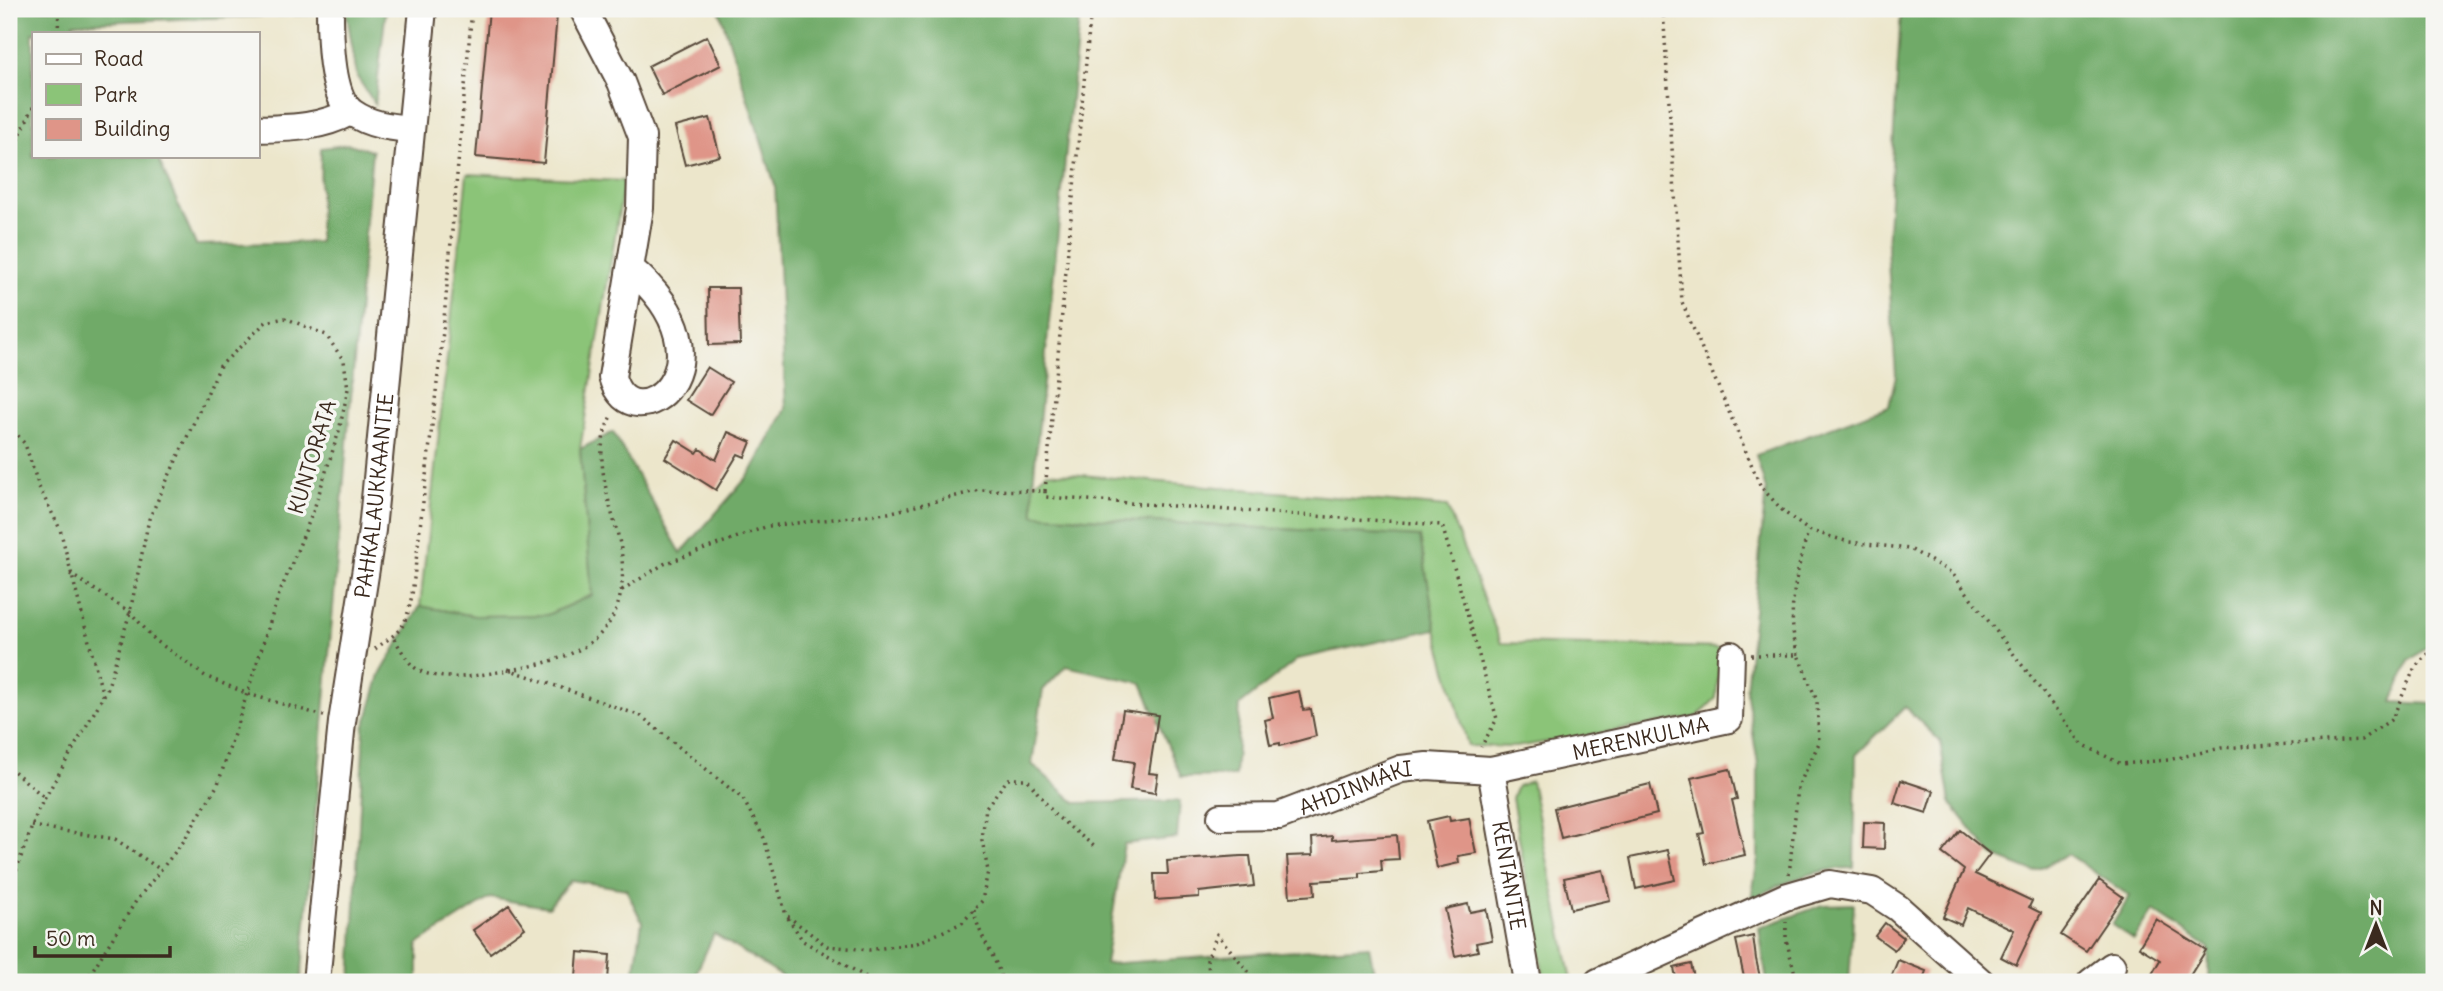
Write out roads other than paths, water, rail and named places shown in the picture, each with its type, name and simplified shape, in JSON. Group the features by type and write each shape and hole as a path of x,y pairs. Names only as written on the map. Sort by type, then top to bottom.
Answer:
{"street":[{"path":"330,9 335,81 350,112 379,125 410,129"},
{"name":"PAHKALAUKKAANTIE","path":"316,982 342,722 372,530 423,9"},
{"path":"583,9 630,100 642,136 643,169 631,269 612,377 616,393 628,401 646,402 666,394 675,381 680,364 674,322 655,289 631,269"},
{"path":"259,129 320,125 350,112"},
{"name":"MERENKULMA","path":"1479,770 1728,719 1731,655"},
{"name":"AHDINMÄKI","path":"1221,817 1279,816 1401,769 1427,766 1479,770"},
{"name":"KENTÄNTIE","path":"1479,770 1528,982"},
{"path":"1598,982 1785,897 1830,884 1872,891 1898,908 1981,982"},
{"path":"2091,982 2112,966"}]}
